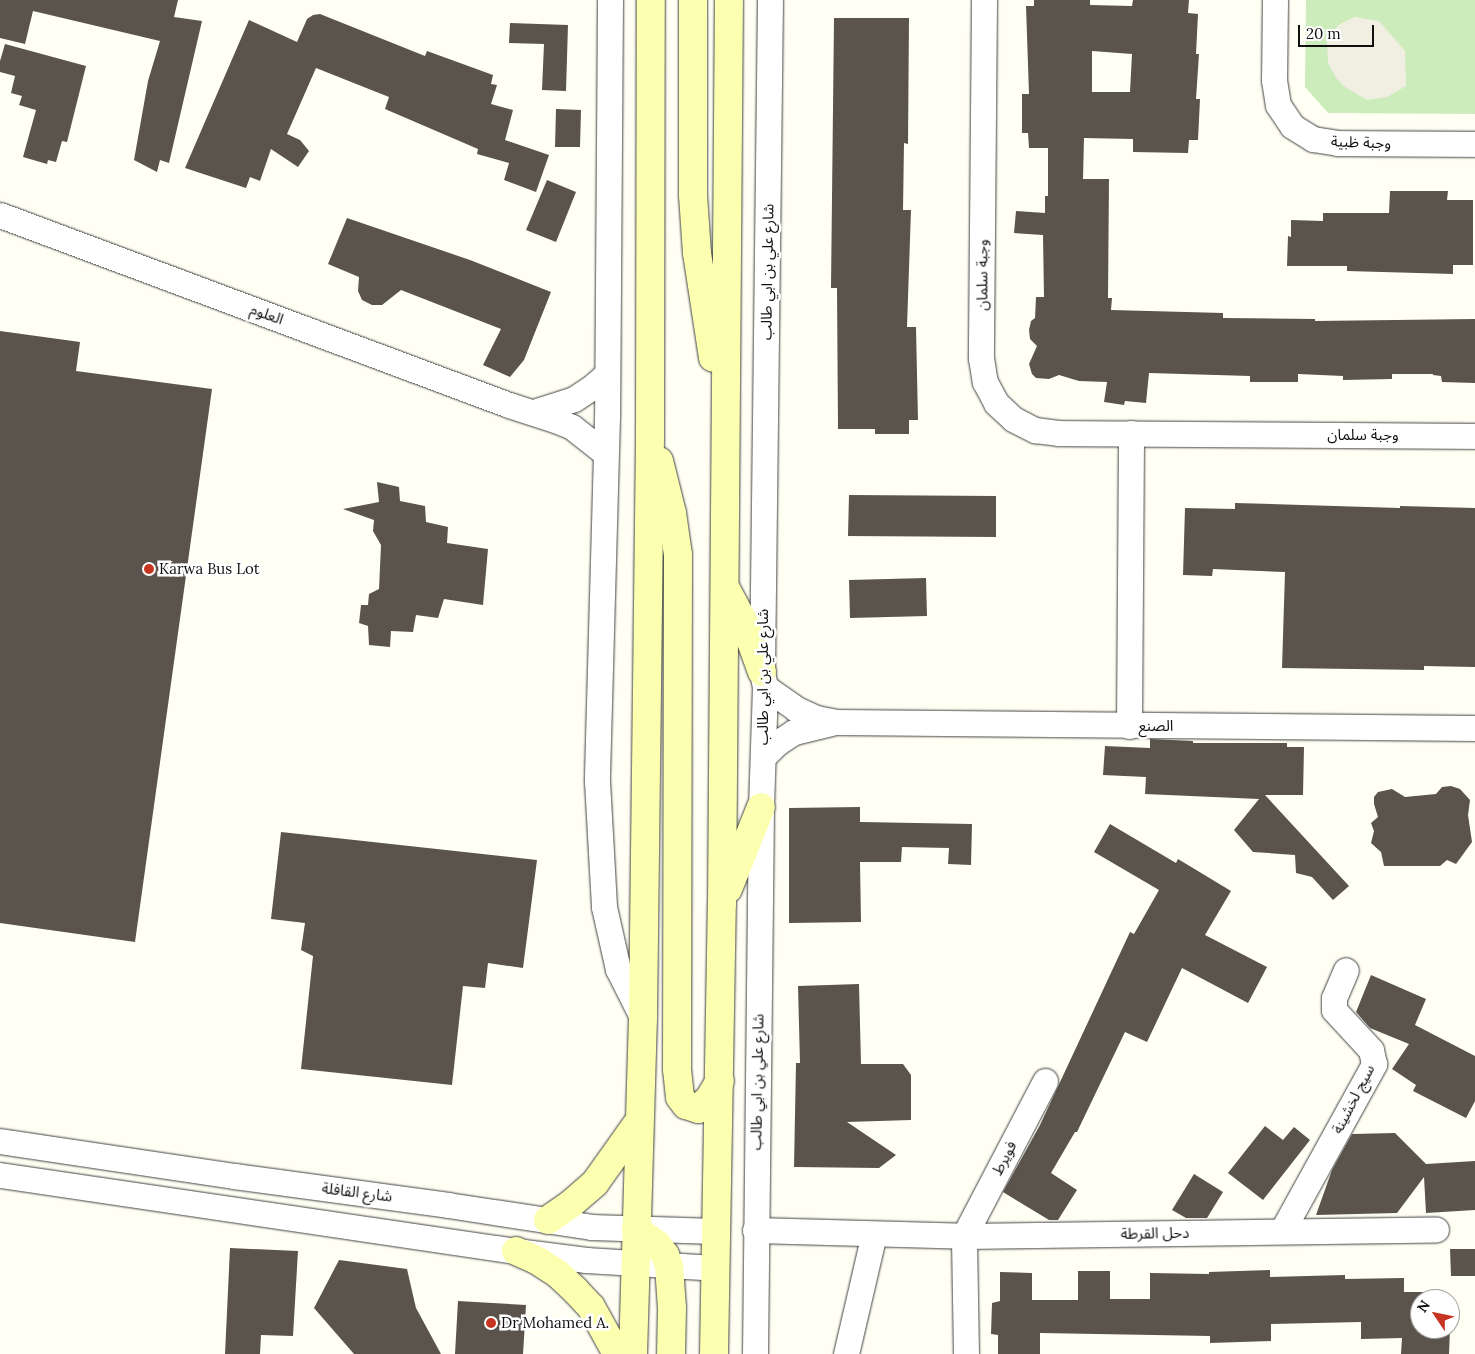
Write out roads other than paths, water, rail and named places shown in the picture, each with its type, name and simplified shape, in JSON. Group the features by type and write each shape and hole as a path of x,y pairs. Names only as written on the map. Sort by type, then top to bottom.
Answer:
{"main road":[{"path":"633,1354 643,1019 650,436 651,0"},
{"path":"693,0 693,196 704,304 725,429"},
{"path":"714,1354 714,1268 720,1081 722,904 729,0"},
{"path":"650,436 664,478 678,555 677,1069 680,1097 686,1104 698,1109 709,1099 720,1081"},
{"path":"724,585 744,622 764,679"},
{"path":"722,904 761,806"},
{"path":"548,1220 595,1183 639,1121"},
{"path":"636,1229 657,1244 665,1255 669,1266 672,1308 671,1354"},
{"path":"516,1251 544,1265 575,1290 590,1307 617,1354"}],"street":[{"path":"610,0 607,374 597,781 604,907 618,969 643,1019"},
{"name":"شارع علي بن ابي طالب","path":"754,1354 764,679 770,0"},
{"name":"وجبة سلمان","path":"984,0 981,358 985,382 996,403 1013,420 1035,430 1058,433 1475,436"},
{"name":"وجبة ظبية","path":"1275,0 1274,80 1278,104 1292,126 1313,139 1337,143 1475,144"},
{"name":"العلوم","path":"0,215 510,405 534,412 572,427 605,453"},
{"path":"534,412 574,399 607,374"},
{"path":"1129,726 1131,433"},
{"name":"الصنع","path":"764,679 796,709 816,718 837,722 1475,728"},
{"name":"الصنع","path":"763,757 777,743 794,732 837,722"},
{"name":"سيج لخشينة","path":"1282,1231 1374,1064 1371,1050 1334,1010 1334,998 1346,970"},
{"name":"فويرط","path":"964,1236 1045,1081"},
{"name":"شارع القافلة","path":"0,1141 591,1227 715,1231"},
{"path":"0,1175 516,1251 636,1264 714,1268"},
{"name":"دحل القرطة","path":"755,1230 964,1236 1436,1229"},
{"path":"846,1354 874,1234"},
{"path":"964,1236 966,1354"}],"place":[{"name":"Karwa Bus Lot","path":"149,569"},
{"name":"Dr Mohamed A.","path":"491,1323"}]}
